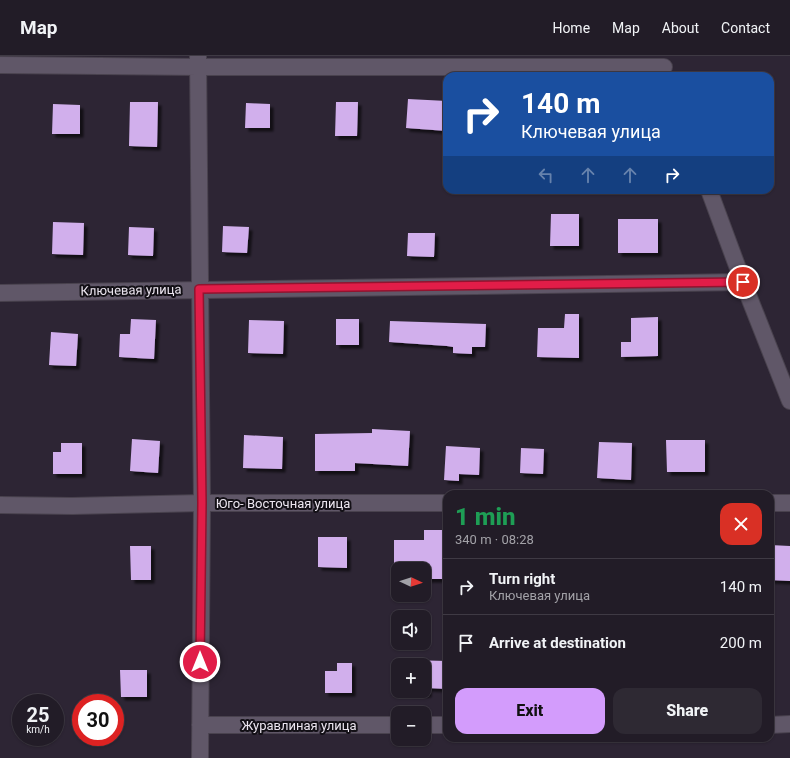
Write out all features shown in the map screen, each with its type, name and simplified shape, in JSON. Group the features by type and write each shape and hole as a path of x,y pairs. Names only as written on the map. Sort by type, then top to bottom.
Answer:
{"street":[{"path":"198,62 202,503 200,758"},
{"path":"0,65 198,62 664,66"},
{"path":"710,194 790,401"},
{"name":"Ключевая улица","path":"0,292 743,282"},
{"name":"Юго- Восточная улица","path":"0,505 72,506 202,503 443,503"},
{"path":"774,503 790,503"},
{"path":"774,724 790,724"},
{"name":"Журавлиная улица","path":"200,725 391,725"},
{"path":"431,725 443,725"}],"building":[{"path":"408,99 443,101 443,131 406,128"},
{"path":"130,102 158,102 157,147 129,146"},
{"path":"336,102 358,102 357,136 335,136"},
{"path":"246,103 270,104 270,128 245,128"},
{"path":"53,104 80,105 80,134 52,134"},
{"path":"551,214 579,214 579,246 550,246"},
{"path":"618,219 658,219 658,253 618,253"},
{"path":"53,222 84,223 83,255 52,254"},
{"path":"223,226 249,227 247,253 222,252"},
{"path":"129,227 154,228 153,256 128,255"},
{"path":"408,233 435,233 434,257 407,256"},
{"path":"565,314 579,314 579,358 537,357 538,328 564,328"},
{"path":"658,317 658,356 621,357 621,342 631,342 631,318"},
{"path":"131,319 156,320 154,359 119,357 120,334 130,334"},
{"path":"336,319 359,319 359,345 336,345"},
{"path":"249,320 284,321 283,354 248,353"},
{"path":"390,321 486,324 485,347 472,347 472,354 453,353 453,347 447,346 389,342"},
{"path":"51,332 78,334 76,366 49,365"},
{"path":"372,429 410,431 408,466 355,463 355,471 315,471 315,434 372,433"},
{"path":"244,435 283,437 282,469 243,468"},
{"path":"132,439 160,441 158,473 130,471"},
{"path":"666,440 705,440 705,472 667,472"},
{"path":"599,442 632,443 631,480 597,478"},
{"path":"61,443 82,443 82,474 53,474 53,452 61,452"},
{"path":"446,446 480,448 479,475 459,474 459,481 444,480"},
{"path":"521,448 544,449 543,474 520,473"},
{"path":"424,530 443,530 443,579 431,579 431,562 394,562 394,540 424,540"},
{"path":"318,537 347,537 347,568 318,567"},
{"path":"774,545 790,546 790,581 774,580"},
{"path":"130,546 151,546 151,580 131,580"},
{"path":"431,661 443,661 443,689 431,688"},
{"path":"337,663 352,663 352,693 325,693 325,671 337,671"},
{"path":"120,670 147,670 147,697 124,697 124,694 121,694"}],"route":[{"path":"200,662 202,503 199,289 743,282"}]}
